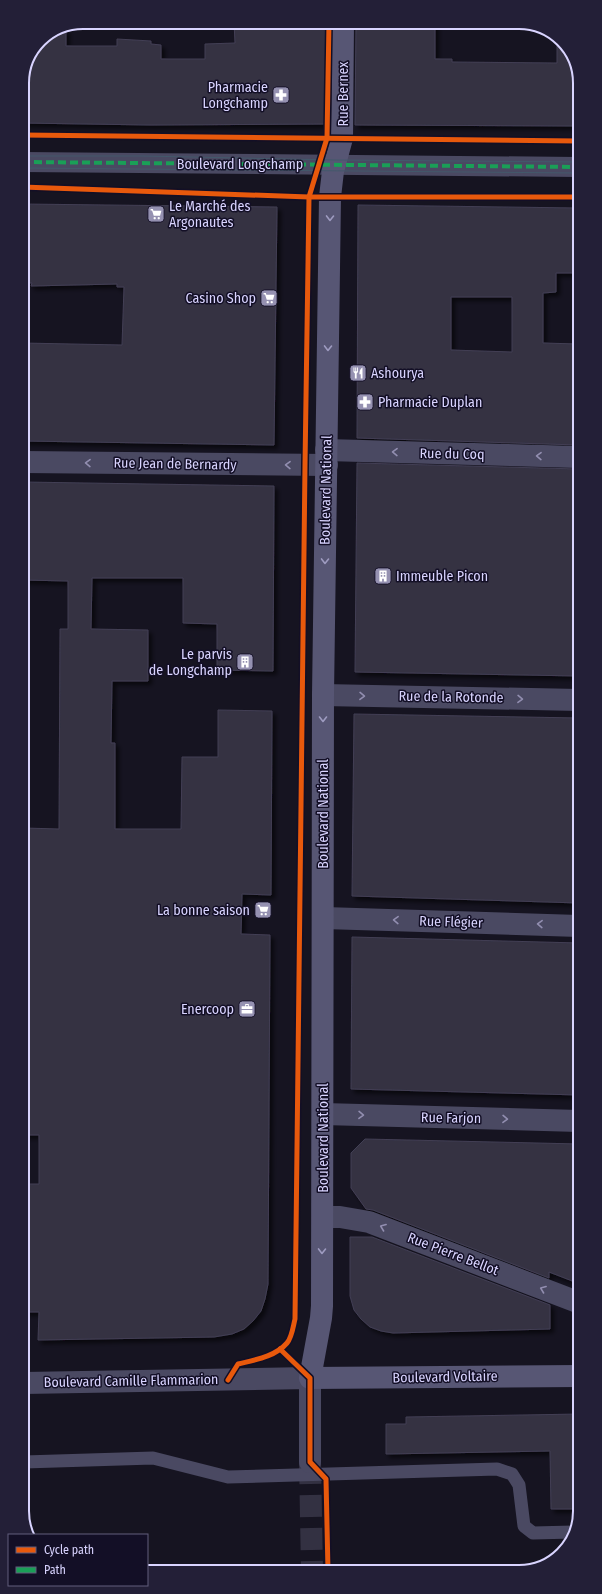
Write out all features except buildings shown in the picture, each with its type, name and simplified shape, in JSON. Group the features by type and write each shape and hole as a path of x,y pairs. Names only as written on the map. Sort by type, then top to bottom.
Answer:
{"main road":[{"name":"Rue Bernex","path":"335,165 342,138 343,29"},
{"name":"Boulevard National","path":"310,1378 321,1318 323,1217 322,1114 324,918 323,695 330,187 335,165"},
{"name":"Boulevard Voltaire","path":"310,1378 573,1376"}],"street":[{"name":"Boulevard Longchamp","path":"29,162 573,167"},
{"name":"Rue du Coq","path":"326,458 573,457"},
{"name":"Rue Jean de Bernardy","path":"29,462 326,458"},
{"name":"Rue de la Rotonde","path":"323,695 573,700"},
{"name":"Rue Flégier","path":"324,918 573,926"},
{"name":"Rue Farjon","path":"322,1114 573,1121"},
{"name":"Rue Pierre Bellot","path":"323,1217 340,1217 370,1222 573,1300"},
{"name":"Boulevard Camille Flammarion","path":"29,1383 310,1378"},
{"name":"Boulevard National","path":"310,1378 310,1462"}],"lane":[{"path":"29,1462 153,1458 228,1477 497,1469 512,1474 519,1485 524,1526 533,1533 568,1532"}],"tunnel":[{"path":"310,1462 312,1565"}],"tram line":[{"path":"29,156 142,156 336,160 573,162"},
{"path":"29,168 573,173"}],"marked path":[{"path":"29,162 573,167"}],"cycle path":[{"path":"228,1380 238,1364 270,1355 282,1348 290,1338 295,1319 309,197 327,138 329,29"},
{"path":"29,135 573,141"},
{"path":"29,187 309,197 573,197"},
{"path":"280,1349 310,1378 310,1462 326,1479 328,1565"}],"place":[{"name":"Pharmacie Longchamp","path":"281,95"},
{"name":"Le Marché des Argonautes","path":"156,214"},
{"name":"Casino Shop","path":"269,298"},
{"name":"Ashourya","path":"358,373"},
{"name":"Pharmacie Duplan","path":"365,402"},
{"name":"Immeuble Picon","path":"383,576"},
{"name":"Le parvis de Longchamp","path":"245,662"},
{"name":"La bonne saison","path":"263,910"},
{"name":"Enercoop","path":"247,1009"}]}
